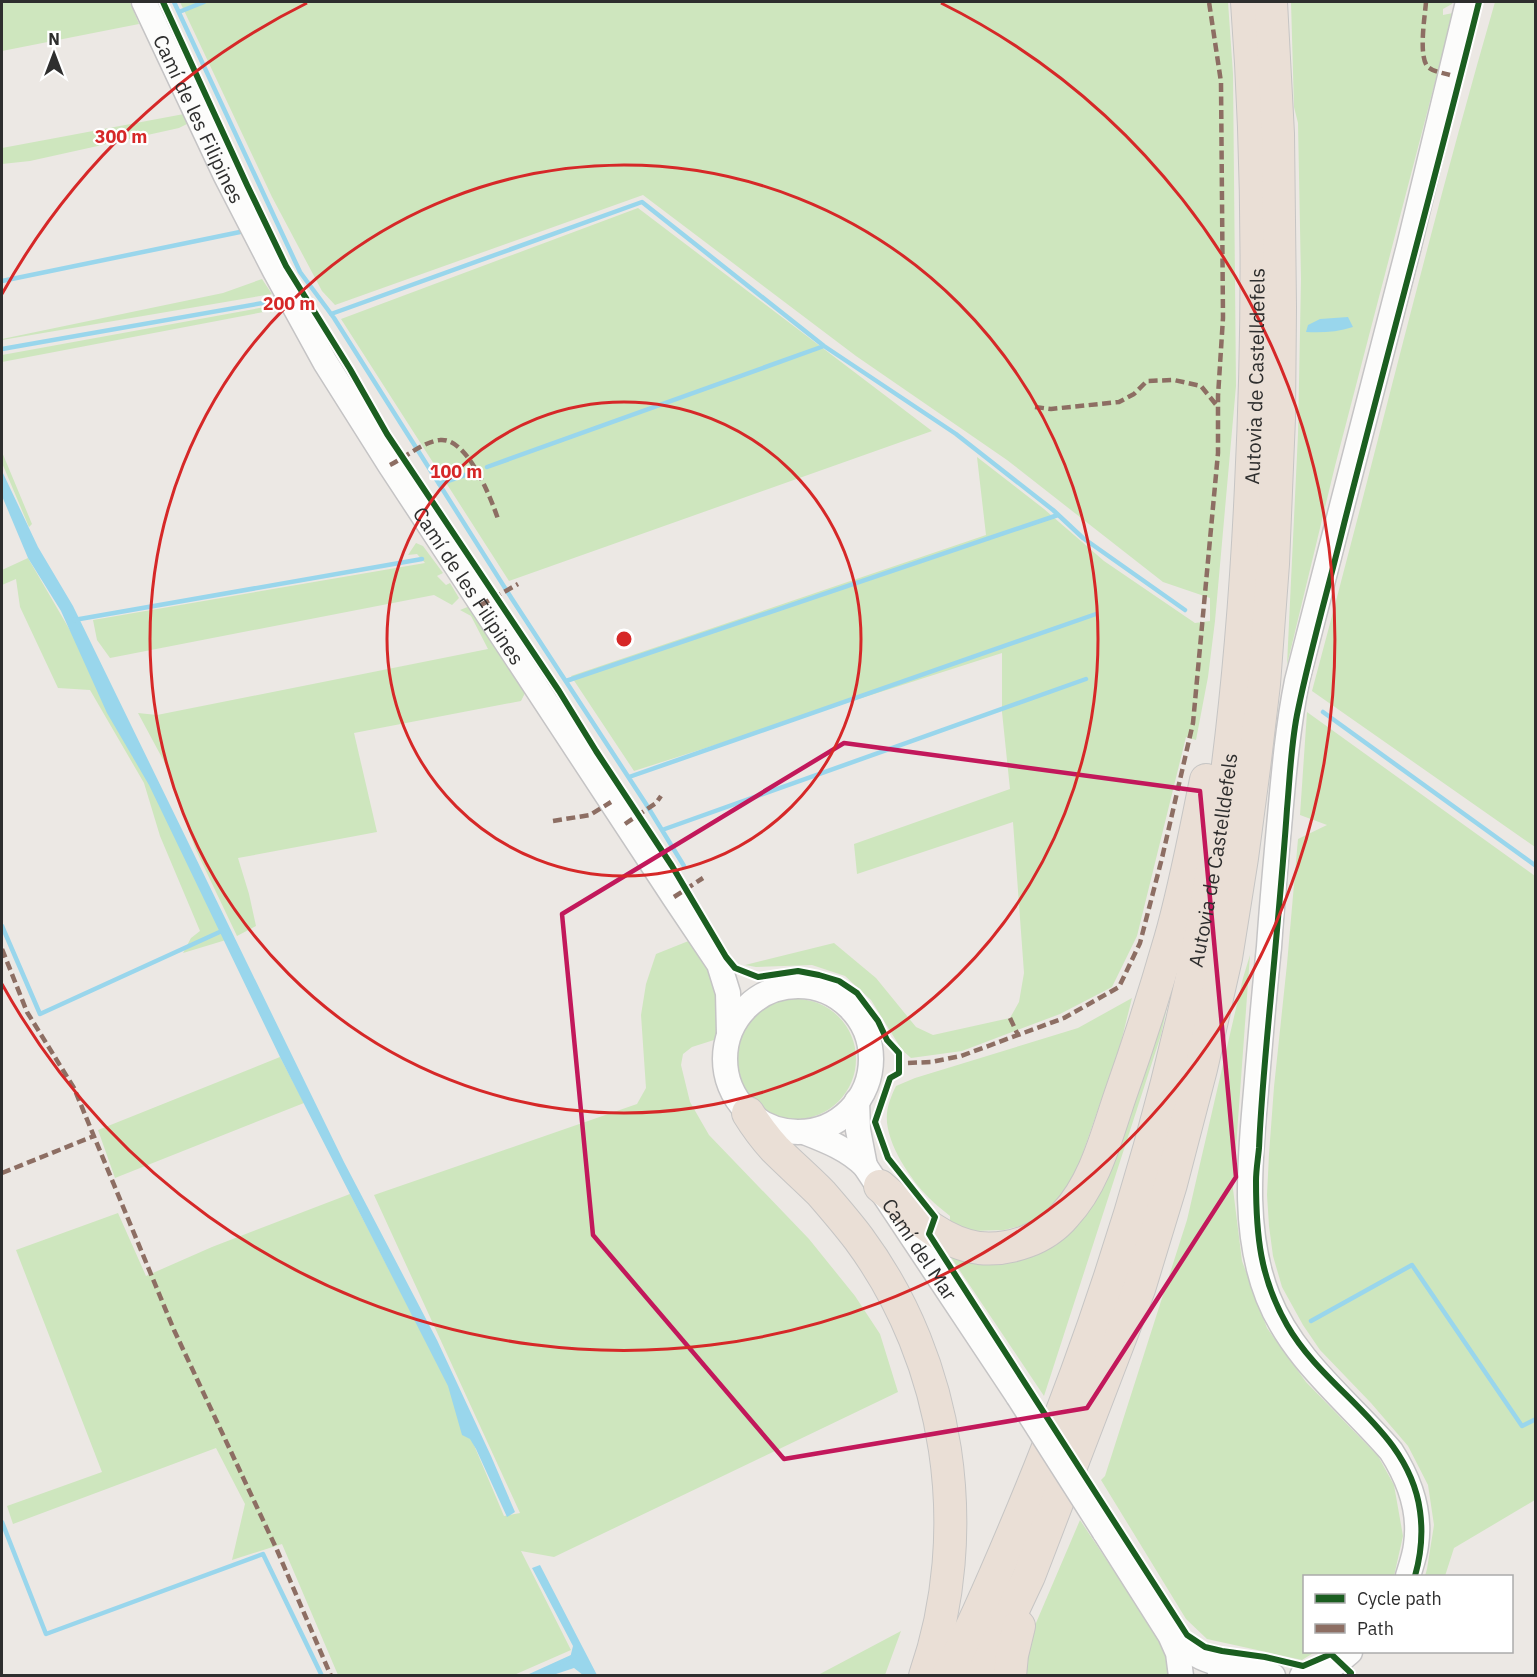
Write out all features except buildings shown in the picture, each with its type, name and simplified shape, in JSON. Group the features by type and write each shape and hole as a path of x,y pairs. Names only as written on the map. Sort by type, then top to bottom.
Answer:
{"highway":[{"name":"Autovia de Castelldefels","path":"948,1676 1014,1532 1064,1409 1109,1282 1141,1177 1198,949 1229,758 1248,556 1257,309 1254,133 1247,2"},
{"name":"Autovia de Castelldefels","path":"982,1676 1029,1576 1139,1289 1171,1184 1201,1069 1226,958 1242,858 1264,684 1273,564 1279,418 1280,212 1271,2"},
{"path":"872,1176 935,1231 952,1240 980,1248 999,1248 1033,1239 1053,1227 1078,1200 1097,1163 1171,939 1204,791 1224,688 1228,648 1248,556"},
{"path":"748,1113 775,1149 838,1212 879,1269 898,1302 935,1399 945,1445 949,1481 950,1547 940,1626 925,1676"},
{"path":"1010,1676 1012,1655 1029,1576"}],"main road":[{"name":"Camí de les Filipines","path":"144,2 225,174 325,362 390,465 720,964"},
{"path":"1408,1575 1416,1548 1418,1530 1407,1481 1391,1451 1312,1368 1287,1336 1262,1282 1256,1260 1250,1212 1250,1185 1257,1076 1291,713 1297,681 1406,257 1466,11"},
{"path":"720,964 746,983 777,989"},
{"path":"720,964 728,993 729,1034"},
{"path":"798,986 820,990 833,996 854,1013 866,1035 871,1059 863,1094 849,1113 830,1127 804,1132 786,1132 774,1128 748,1113 732,1091 725,1071 724,1056 729,1034 749,1004 777,989 798,986"},
{"name":"Camí del Mar","path":"857,1101 858,1130 872,1176"},
{"name":"Camí del Mar","path":"804,1132 846,1150 855,1156 872,1176 1018,1396 1170,1635 1178,1653 1181,1676"},
{"name":"Camí del Mar","path":"1170,1635 1199,1657 1236,1668 1257,1669 1273,1676"},
{"path":"1302,1676 1338,1664"},
{"path":"1210,1676 1236,1668"}],"highlighted area":[{"path":"844,743 1200,791 1236,1177 1087,1408 784,1459 593,1235 562,914"}],"green space":[{"path":"2,2 130,2 139,24 2,51"},
{"path":"180,2 1228,2 1233,74 1236,386 1215,621 1208,677 1196,740 1186,737 1137,936 1112,987 1060,1014 962,1051 911,1058 902,1050 871,1000 845,976 812,965 756,967 745,965 834,943 876,978 916,1027 933,1035 1010,1018 1019,1002 1024,973 1013,822 857,874 854,844 1010,789 1002,712 1002,653 634,771 571,676 986,535 977,457 1044,509 1104,561 1195,623 1210,621 1210,598 1163,582 1007,460 856,356 643,195 335,305 322,291 272,197"},
{"path":"1291,2 1453,2 1443,9 1443,15 1453,13 1335,466 1287,665 1298,434 1301,279 1298,123 1294,107"},
{"path":"1495,2 1536,2 1535,847 1312,691 1447,174"},
{"path":"184,114 189,123 179,128 30,161 2,164 2,148"},
{"path":"638,208 932,431 509,581 341,319"},
{"path":"262,279 272,294 2,340 223,293"},
{"path":"276,305 279,310 270,313 269,311 2,362 2,355"},
{"path":"2,452 32,524 29,527 2,463"},
{"path":"416,543 423,546 443,573 437,576 446,585 450,583 459,598 452,605 434,595 110,658 97,640 93,620 425,563 417,554 408,555"},
{"path":"28,558 107,694 226,940 183,953 191,938 200,931 160,836 144,783 90,690 58,688 20,607 16,579 2,585 2,570"},
{"path":"470,606 526,691 521,701 354,733 377,832 238,858 256,926 237,936 195,848 167,767 138,713 157,715 488,649 471,616 460,610"},
{"path":"1307,712 1535,876 1535,1500 1454,1548 1445,1575 1425,1575 1434,1525 1428,1485 1408,1446 1320,1350 1282,1287 1273,1256 1267,1195 1269,1154 1298,839 1327,825 1300,815"},
{"path":"1195,877 1161,1035 1044,1396 946,1250 1056,1237"},
{"path":"691,940 716,980 719,1010 718,1028 714,1040 692,1047 683,1054 681,1065 690,1102 709,1135 809,1239 855,1296 880,1334 898,1392 554,1557 521,1551 571,1650 514,1675 338,1675 282,1544 232,1560 245,1504 216,1448 13,1524 7,1506 102,1472 16,1250 118,1213 146,1276 212,1247 350,1194 449,1386 504,1516 520,1513 374,1195 637,1104 646,1088 641,1015 646,984 656,954"},
{"path":"1250,955 1233,1189 1242,1261 1267,1328 1306,1382 1378,1456 1394,1485 1403,1536 1394,1575 1303,1575 1303,1653 1313,1653 1302,1660 1207,1639 1186,1619 1101,1480 1105,1476 1187,1220"},
{"path":"1132,998 1120,1046 1069,1193 1037,1222 1004,1230 971,1231 950,1226 950,1216 922,1190 894,1147 887,1124 887,1113 896,1086 915,1078 1078,1028"},
{"path":"796,999 819,1004 838,1017 851,1036 856,1059 851,1082 838,1101 819,1114 796,1119 773,1114 754,1101 741,1082 736,1059 741,1036 754,1017 773,1004"},
{"path":"280,1057 304,1103 115,1178 98,1130"},
{"path":"1080,1520 1165,1648 1170,1675 1025,1676 1027,1644"},
{"path":"901,1631 885,1675 818,1675"}],"water":[{"path":"1348,317 1353,327 1330,332 1306,332 1308,325 1320,319"},
{"path":"2,471 38,547 73,606 344,1162 437,1340 515,1512 507,1517 476,1449 470,1439 462,1435 448,1386 280,1057 149,785 107,713 61,611 28,558 2,496"},
{"path":"540,1565 597,1675 583,1675 574,1668 553,1675 530,1675 570,1658 573,1646 532,1568"}],"waterway":[{"path":"174,2 300,272 334,318 684,866"},
{"path":"179,12 204,2"},
{"path":"331,314 642,202 824,346 956,434 1053,510 1083,538 1185,610"},
{"path":"2,281 240,232"},
{"path":"2,349 274,301"},
{"path":"487,467 824,346"},
{"path":"439,484 465,475"},
{"path":"566,681 1058,515"},
{"path":"74,620 422,559"},
{"path":"629,777 1096,614"},
{"path":"662,830 1086,679"},
{"path":"1323,712 1536,866"},
{"path":"2,926 40,1014 224,930"},
{"path":"1311,1321 1412,1265 1522,1426 1536,1419"},
{"path":"2,1522 46,1634 263,1554 322,1676"},
{"path":"530,1676 574,1656"}],"marked path":[{"path":"908,1063 931,1062 961,1056 1064,1018 1119,987 1140,943 1193,723 1218,453 1218,396 1223,318 1221,82 1209,2"},
{"path":"1426,2 1423,46 1425,62 1433,70 1450,75"},
{"path":"1035,407 1051,409 1119,402 1134,394 1147,381 1174,380 1201,386 1218,407"},
{"path":"390,465 428,443 440,440 450,442 459,448 476,470 498,519"},
{"path":"481,605 518,584"},
{"path":"625,824 656,803 661,796"},
{"path":"553,821 590,815 611,802"},
{"path":"674,897 703,878"},
{"path":"2,949 27,1012 74,1088 174,1330 277,1550 331,1676"},
{"path":"1010,1018 1018,1035"},
{"path":"2,1173 94,1136"}],"cycle path":[{"path":"163,2 286,266 387,434 559,691 672,866 726,957 735,968 758,977 798,971 839,981 857,993 878,1021 887,1040 899,1053 899,1073 890,1078 875,1122 888,1158 935,1217 929,1234 1187,1635 1205,1647 1303,1666 1331,1654 1351,1673 1349,1676"},
{"path":"1415,1575 1420,1552 1421,1527 1420,1511 1413,1482 1400,1457 1383,1434 1303,1349 1278,1308 1261,1256 1256,1177 1296,722 1314,640 1479,2"}]}
